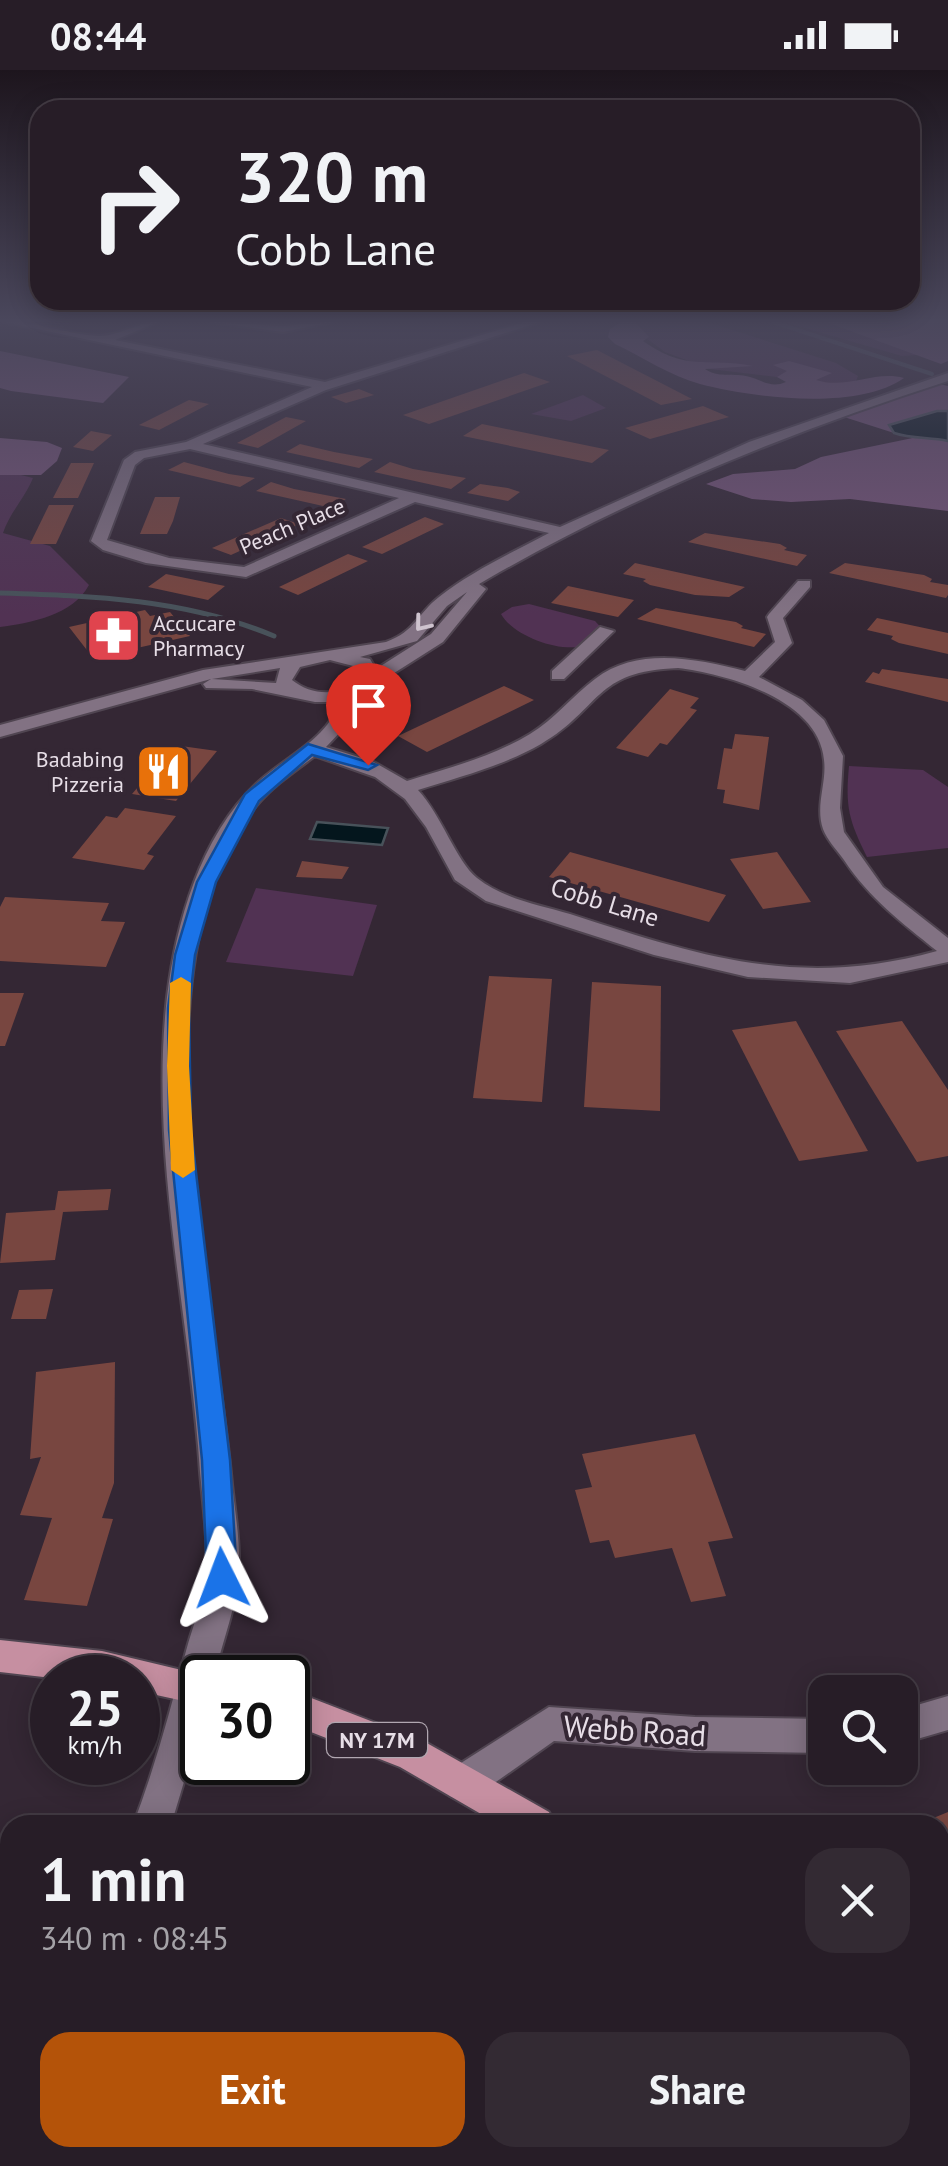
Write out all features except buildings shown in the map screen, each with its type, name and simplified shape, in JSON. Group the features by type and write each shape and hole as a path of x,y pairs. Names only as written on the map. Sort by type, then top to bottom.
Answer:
{"main road":[{"path":"0,1656 102,1666 180,1683"},
{"name":"NY 17M","path":"310,1715 412,1754 519,1815"}],"street":[{"path":"190,445 243,420"},
{"path":"0,730 157,691 203,675 380,648 411,637 439,604 562,532 696,467 828,420"},
{"path":"190,445 562,532"},
{"name":"Peach Place","path":"190,445 140,455 129,463 99,538 101,545 218,572 246,572 412,498"},
{"path":"157,691 223,683 327,697 350,693 437,638 500,568"},
{"path":"747,679 784,643 775,618 804,584"},
{"path":"558,675 606,631"},
{"path":"330,655 364,664 370,669 368,682"},
{"path":"304,659 282,675 315,718 308,749"},
{"path":"405,788 519,749 558,724 609,677 624,670 676,663 710,667 747,679 798,705 816,723 830,745 835,764 832,828 876,892 948,952"},
{"path":"205,1655 222,1578 207,1364 184,1182 178,1066 181,981 198,905 238,818 252,798 340,725 350,693"},
{"name":"Cobb Lane","path":"308,749 350,758 390,776 426,812 454,869 468,884 492,896 694,958 790,976 838,978 885,972 948,952"},
{"path":"918,1723 948,1714"},
{"name":"Webb Road","path":"464,1783 549,1724 695,1734 808,1736"},
{"path":"156,1815 180,1748"}],"shaded area":[{"path":"853,420 911,420 890,425 894,433"},
{"path":"932,434 948,437 948,511 850,499 752,499 706,484 733,474 795,469 821,457"},
{"path":"0,438 47,442 62,448 57,461 41,475 0,475"},
{"path":"0,475 33,478 3,533 50,546 89,585 73,604 62,610 38,620 0,627"},
{"path":"529,604 595,621 607,634 576,647 539,641 516,629 501,614"},
{"path":"849,766 923,770 948,787 948,848 867,857 850,813"},
{"path":"256,888 377,905 353,976 226,962"}],"water":[{"path":"907,420 948,420 948,441 901,435 889,425"},
{"path":"317,822 388,828 382,845 310,839"}],"waterway":[{"path":"0,593 105,598 173,607 274,636"}],"slow traffic":[{"path":"181,983 178,1066 183,1170"}],"place":[{"name":"Accucare Pharmacy","path":"114,636"},
{"name":"Badabing Pizzeria","path":"163,772"}],"route":[{"path":"222,1578 216,1460 180,1130 178,1008 185,955 206,882 252,798 308,749 368,765"}]}
